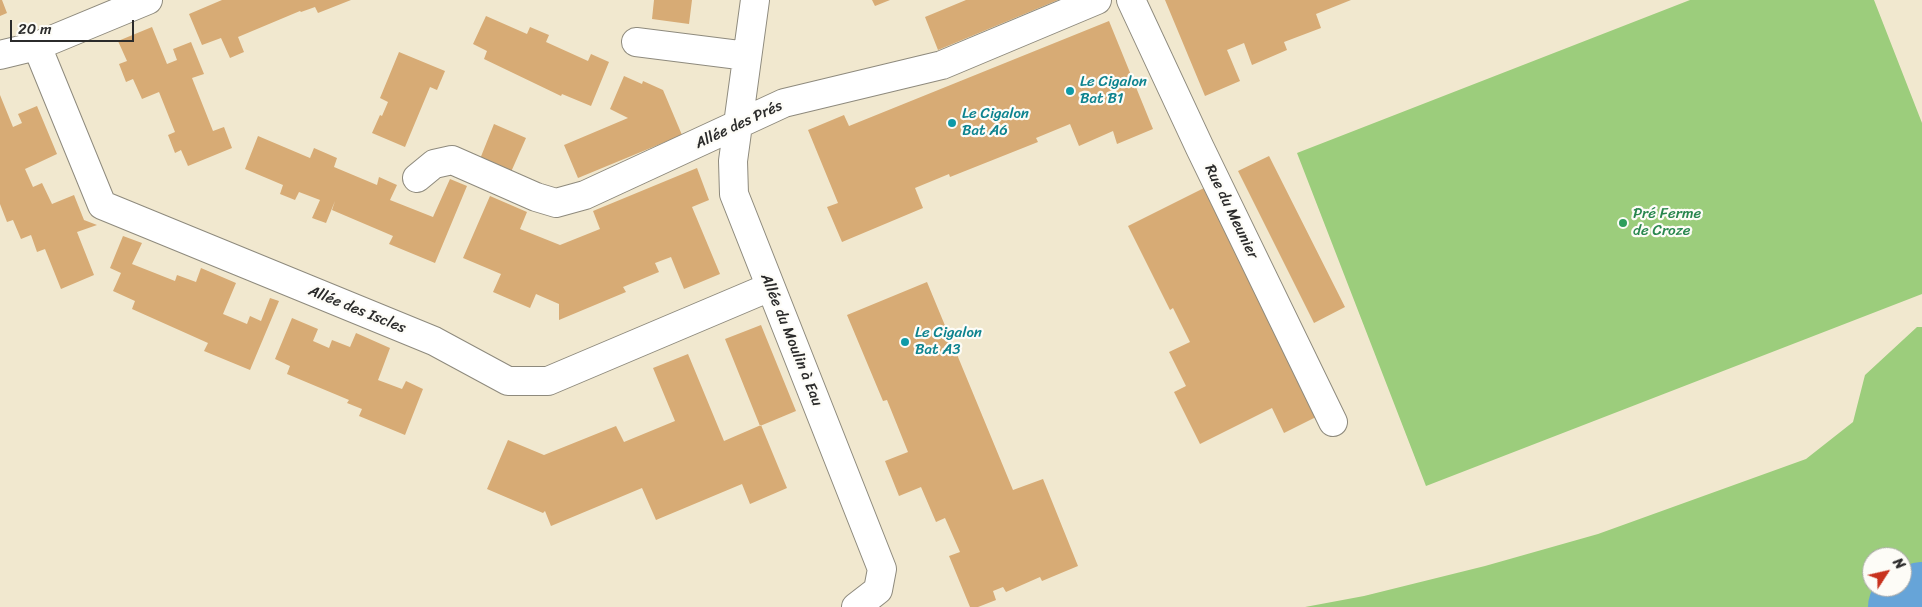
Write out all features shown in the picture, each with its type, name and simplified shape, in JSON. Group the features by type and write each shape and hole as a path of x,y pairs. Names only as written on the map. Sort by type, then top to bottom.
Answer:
{"street":[{"path":"0,55 37,46 148,0"},
{"name":"Allée du Moulin à Eau","path":"755,0 733,161 734,194 882,569 878,590 856,607"},
{"name":"Allée des Prés","path":"418,178 434,164 452,160 536,197 556,203 584,195 784,103 942,65 1098,0"},
{"name":"Rue du Meunier","path":"1131,0 1200,148 1333,422"},
{"path":"636,42 747,56"},
{"name":"Allée des Iscles","path":"37,46 102,204 434,341 508,381 548,381 770,287"}],"green space":[{"name":"Pré Ferme de Croze","path":"1690,0 1874,0 1922,123 1922,294 1426,486 1297,153"},
{"path":"1917,327 1922,327 1922,590 1912,595 1912,547 1862,547 1862,597 1908,597 1889,607 1305,607 1364,596 1485,566 1598,534 1806,459 1853,422 1865,375"}],"building":[{"path":"0,0 2,0 7,13 0,16"},
{"path":"222,0 351,0 318,13 315,7 300,11 238,37 244,52 230,58 221,38 202,45 189,14"},
{"path":"654,0 692,0 689,24 652,19"},
{"path":"872,0 890,0 875,6"},
{"path":"966,0 1058,0 938,50 925,17"},
{"path":"1165,0 1351,0 1316,14 1321,28 1284,42 1287,50 1252,65 1244,43 1227,50 1240,81 1205,96"},
{"path":"486,16 527,34 530,27 549,35 546,42 588,61 591,54 609,62 591,106 562,94 561,96 484,59 487,51 473,44"},
{"path":"1109,21 1153,129 1117,144 1113,131 1079,146 1070,124 1036,138 1038,142 950,177 949,174 915,188 923,208 842,242 827,207 838,203 808,130 844,115 849,126"},
{"path":"152,27 167,64 177,60 173,49 191,42 204,74 192,78 213,131 224,127 232,148 188,166 181,150 175,153 168,135 175,132 159,92 142,99 133,79 126,82 119,64 127,61 118,41"},
{"path":"399,52 445,71 437,90 430,87 405,147 372,133 388,102 380,98"},
{"path":"624,76 642,84 643,81 663,90 682,135 578,178 564,145 628,118 610,109"},
{"path":"0,95 13,127 22,123 18,114 37,106 57,154 25,169 33,187 42,183 52,204 74,195 84,220 97,225 77,232 94,275 61,289 45,249 37,252 31,235 21,239 13,220 7,222 0,204"},
{"path":"494,124 526,138 511,172 480,159"},
{"path":"258,136 310,158 314,148 337,158 334,167 377,185 379,177 397,185 390,200 433,217 450,179 467,186 435,263 389,244 393,236 332,210 335,201 326,223 312,218 320,200 299,192 295,200 280,194 283,185 245,169"},
{"path":"1269,156 1345,307 1314,323 1238,171"},
{"path":"697,168 709,200 692,207 720,274 684,289 671,257 655,263 659,272 623,287 626,292 559,320 559,304 536,294 530,308 493,292 501,274 463,258 490,196 527,212 520,229 560,245 600,229 593,211"},
{"path":"1204,188 1318,416 1284,433 1272,408 1200,444 1174,392 1186,386 1169,352 1190,342 1173,308 1170,310 1128,226"},
{"path":"123,236 142,243 132,264 175,281 177,275 196,282 201,268 236,283 223,314 247,324 250,316 261,321 270,298 279,301 250,370 204,351 208,343 132,309 135,301 113,291 121,273 110,268"},
{"path":"927,282 1013,490 1043,479 1078,566 1042,581 1040,577 1006,592 1003,587 993,591 996,600 978,607 970,607 949,556 960,552 945,518 936,522 921,487 899,496 885,461 908,452 887,400 883,401 847,315"},
{"path":"292,318 318,329 313,341 329,348 332,340 350,347 356,333 390,348 378,380 402,389 406,381 423,389 405,435 359,416 362,409 347,403 349,400 287,374 290,366 275,359"},
{"path":"761,325 796,411 760,426 725,339"},
{"path":"688,354 724,441 761,425 787,488 750,504 742,484 656,520 642,488 551,526 545,511 543,513 487,489 508,440 544,455 616,426 624,442 675,421 653,368"}],"waterway":[{"path":"1905,607 1922,599"}],"place":[{"name":"Le Cigalon Bat B1","path":"1070,91"},
{"name":"Le Cigalon Bat A6","path":"952,123"},
{"name":"Pré Ferme de Croze","path":"1623,223"},
{"name":"Le Cigalon Bat A3","path":"905,342"}]}
